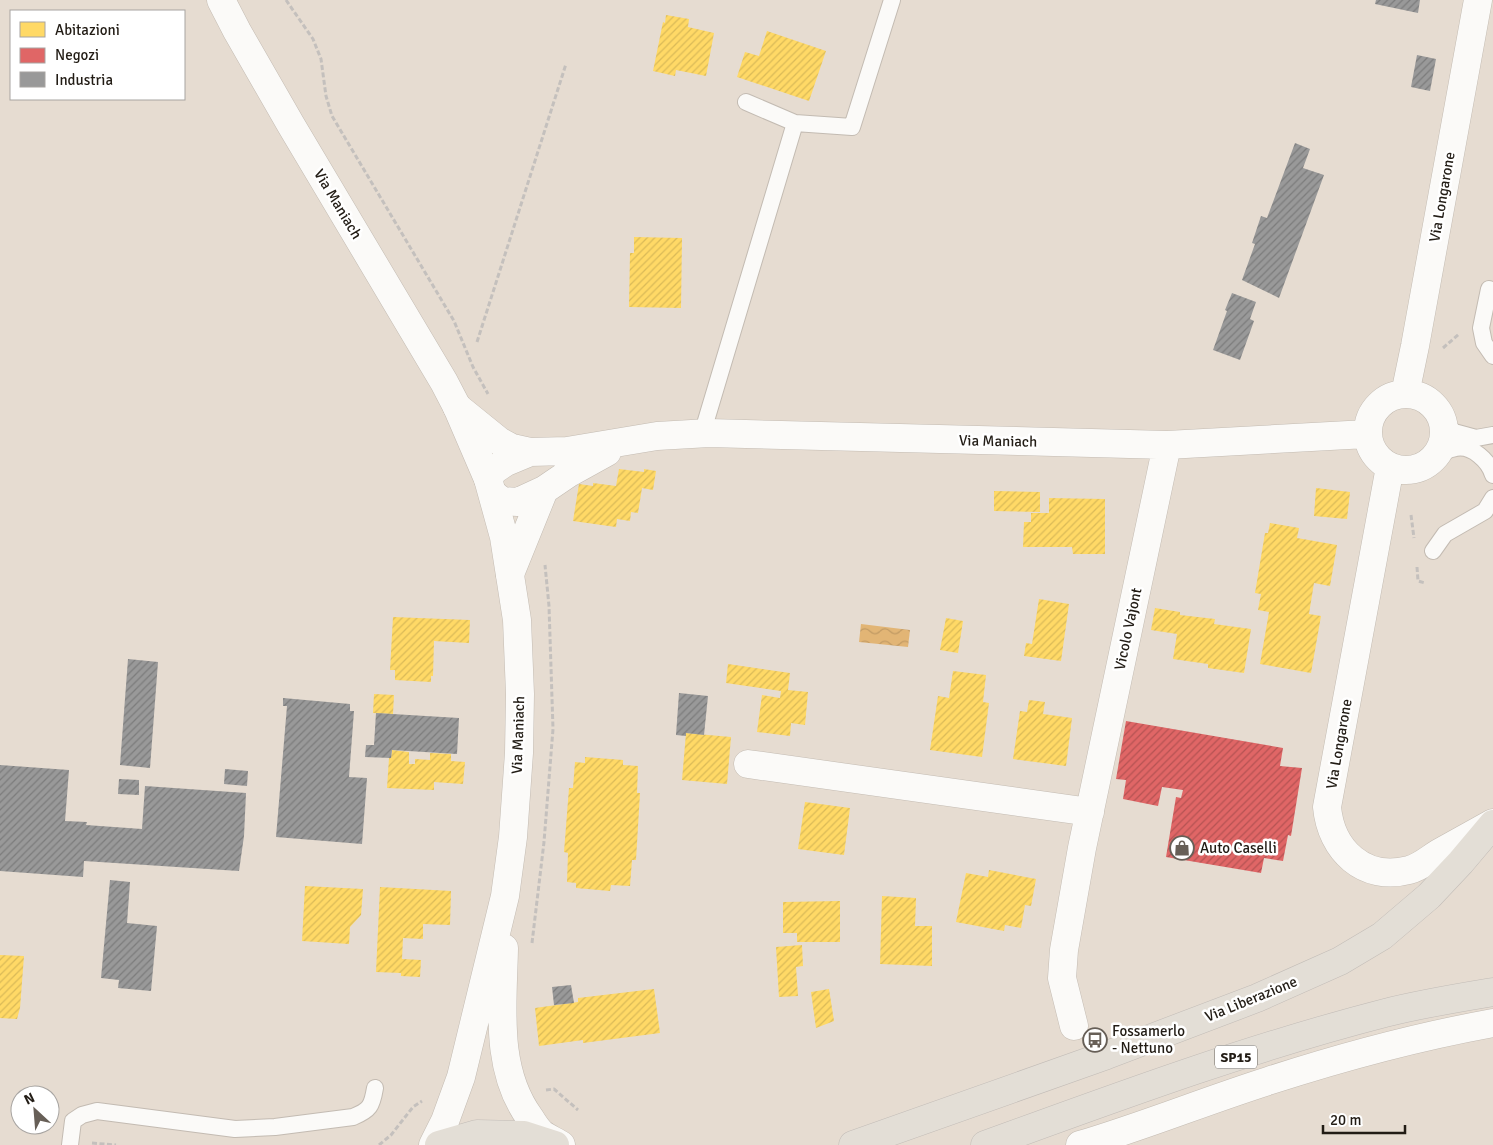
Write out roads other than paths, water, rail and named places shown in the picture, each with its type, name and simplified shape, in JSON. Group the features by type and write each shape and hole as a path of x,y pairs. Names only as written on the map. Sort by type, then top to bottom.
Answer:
{"main road":[{"name":"Via Liberazione","path":"853,1145 1151,1039 1258,998 1340,961 1382,936 1429,896 1493,824"},
{"name":"SP15","path":"985,1145 1148,1086 1309,1034 1387,1012 1493,992"},
{"path":"439,1145 476,1134 524,1135 555,1145"}],"street":[{"name":"Via Maniach","path":"221,0 276,99 444,382 490,487 504,537 519,648 519,753 513,837 505,896 461,1076 448,1113 433,1145"},
{"name":"Via Longarone","path":"1405,394 1478,0"},
{"path":"1405,394 1415,395 1430,402 1442,421 1444,431 1442,444 1434,458 1415,470 1400,470 1390,467 1376,457 1368,442 1367,434 1372,414 1387,398 1405,394"},
{"name":"Via Maniach","path":"457,408 498,441 512,448 530,452 567,451 658,436 702,434 1167,445 1367,434"},
{"name":"Via Maniach","path":"490,487 502,501 518,502 544,490 569,473 628,440"},
{"name":"Vicolo Vajont","path":"1074,1026 1062,978 1064,950 1090,812 1167,445"},
{"name":"Via Maniach","path":"490,487 494,470 506,462 530,452"},
{"name":"Via Longarone","path":"1390,467 1327,807 1331,829 1341,848 1352,859 1365,867 1395,872 1410,870 1493,824"},
{"name":"Via Maniach","path":"510,574 544,490"},
{"path":"748,764 1090,812"},
{"name":"Via Maniach","path":"505,896 503,1029 506,1062 517,1095 525,1111 540,1133 561,1145"},
{"path":"1080,1145 1128,1131 1267,1082 1344,1058 1395,1044 1493,1024"}],"lane":[{"path":"746,102 796,123 852,128 892,0"},
{"path":"702,434 796,123"},
{"path":"1488,289 1481,328 1484,343 1493,356"},
{"path":"1442,421 1454,432 1476,438 1493,435"},
{"path":"1434,458 1445,451 1459,447 1471,451 1484,459 1491,468 1493,475"},
{"path":"1433,551 1445,534 1485,511 1493,498"},
{"path":"70,1145 73,1121 97,1111 235,1129 275,1127 353,1117 365,1112 372,1103 375,1088"}],"water":[{"path":"861,624 910,630 908,647 859,642"}],"place":[{"name":"Auto Caselli","path":"1182,848"},
{"name":"Fossamerlo - Nettuno","path":"1095,1040"}]}
